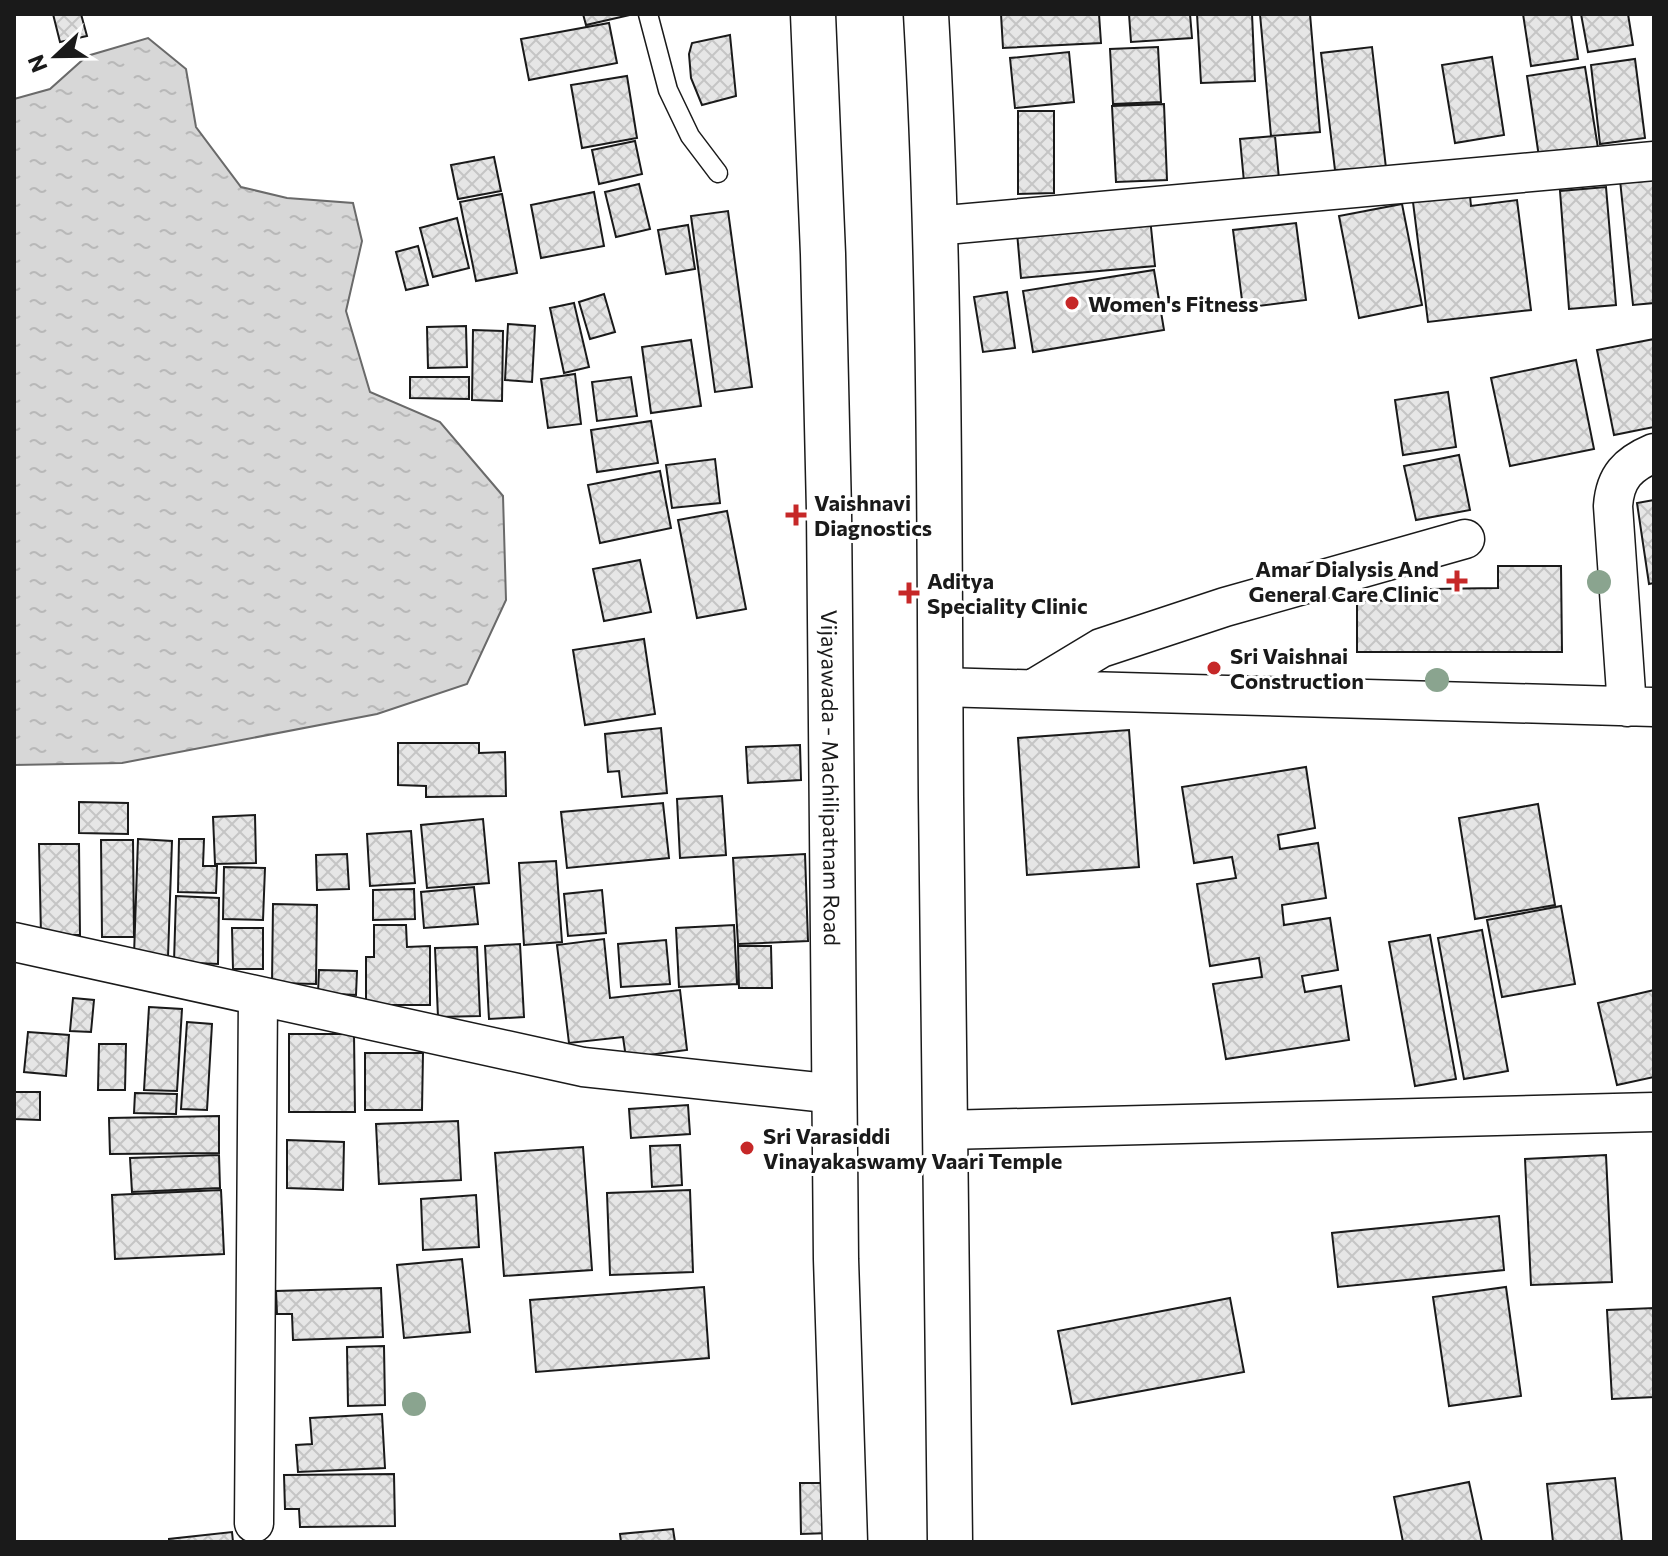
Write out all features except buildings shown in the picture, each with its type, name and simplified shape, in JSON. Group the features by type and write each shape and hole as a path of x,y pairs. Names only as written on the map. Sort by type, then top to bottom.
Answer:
{"highway":[{"name":"Vijayawada - Machilipatnam Road","path":"813,14 829,511 836,1259 845,1542"},
{"path":"926,14 935,226 950,1542"}],"street":[{"path":"935,226 1654,161"},
{"path":"940,687 1641,707 1613,506 1614,489 1621,475 1635,462 1654,453"},
{"path":"1033,689 1101,648 1225,607 1465,539"},
{"path":"14,942 583,1067 836,1094"},
{"path":"254,1523 258,997"},
{"path":"944,1130 1654,1112"}],"lane":[{"path":"648,14 668,90 690,136 718,173"}],"water":[{"path":"148,38 186,69 196,127 241,187 287,198 353,203 362,241 346,311 370,392 440,422 503,496 506,600 467,684 377,714 122,763 14,765 14,99 50,89 87,56"}],"place":[{"name":"Women's Fitness","path":"1072,303"},
{"name":"Vaishnavi Diagnostics","path":"796,515"},
{"name":"Amar Dialysis And General Care Clinic","path":"1457,581"},
{"name":"Aditya Speciality Clinic","path":"909,593"},
{"name":"Sri Vaishnai Construction","path":"1214,668"},
{"name":"Sri Varasiddi Vinayakaswamy Vaari Temple","path":"747,1148"}]}
